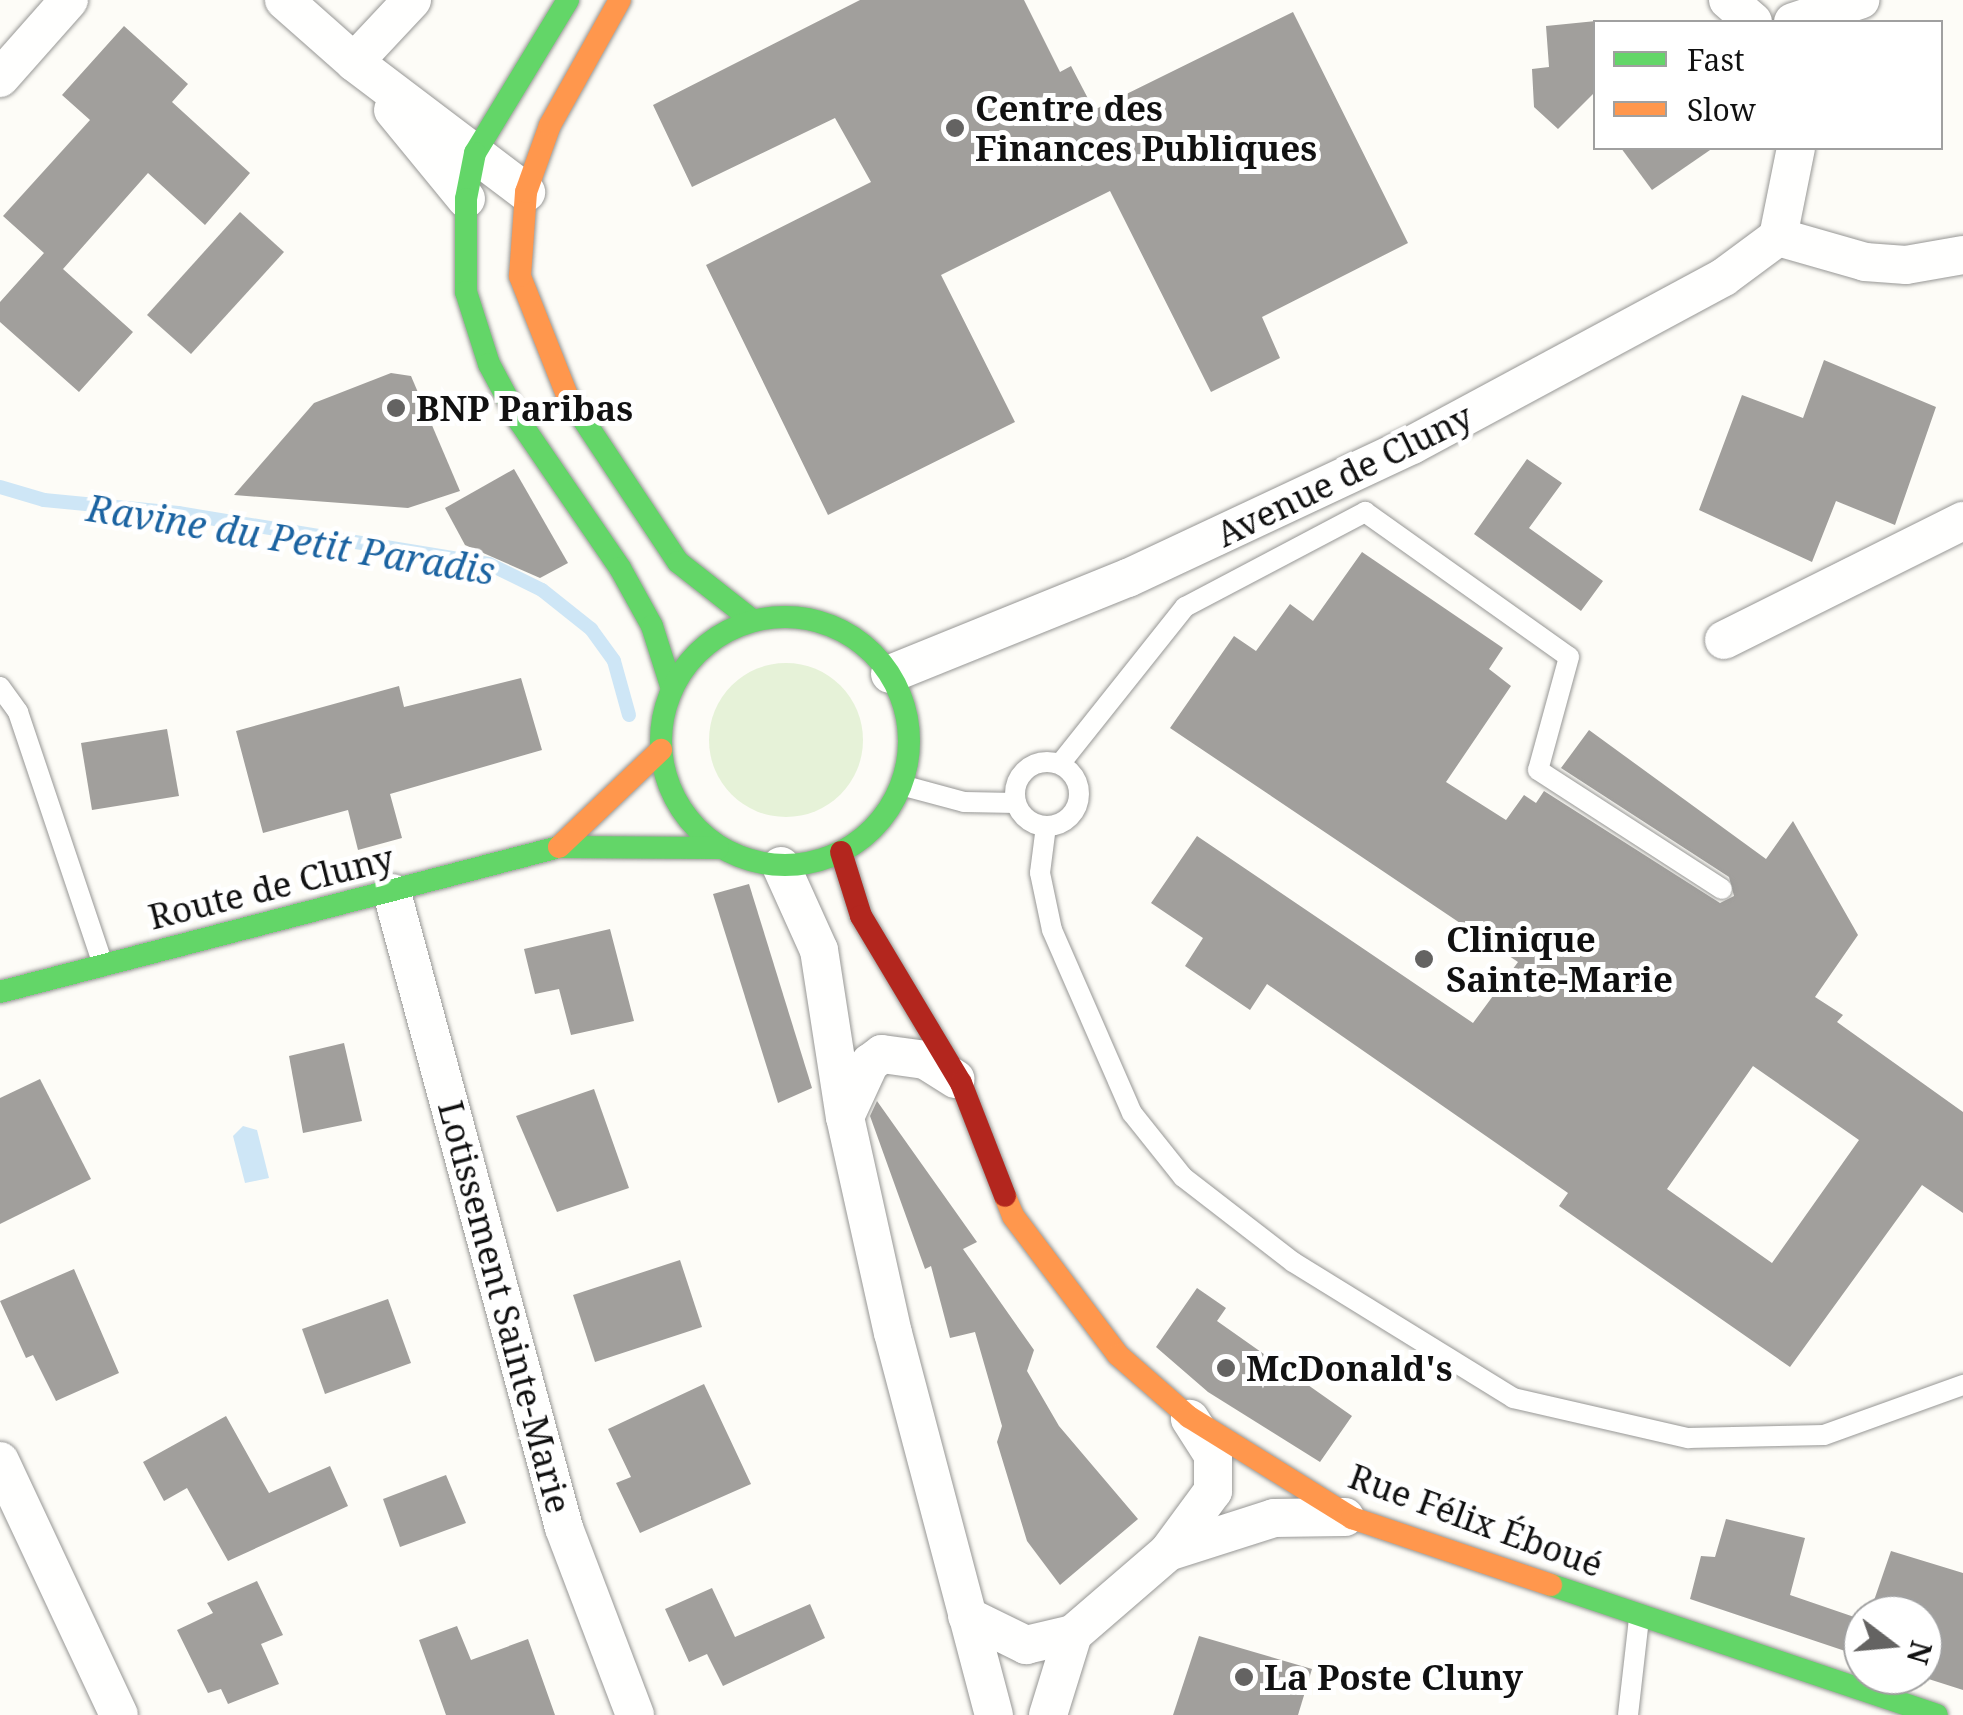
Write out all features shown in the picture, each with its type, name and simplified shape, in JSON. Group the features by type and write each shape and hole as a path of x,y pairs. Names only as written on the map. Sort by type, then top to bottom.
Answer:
{"main road":[{"path":"568,0 475,153 466,199 466,292 489,364 520,422 620,568 652,626 672,689"},
{"path":"620,0 550,125 526,192 520,276 555,376 668,550 752,620"},
{"path":"791,616 830,624 854,636 890,674 906,709 909,748 901,784 866,835 841,852 781,866 718,848 672,795 661,750 672,689 704,645 752,620 791,616"},
{"name":"Route de Cluny","path":"559,847 661,750"},
{"name":"Route de Cluny","path":"0,992 559,847 718,848"},
{"name":"Rue Félix Éboué","path":"841,852 861,916 962,1084 1013,1216 1118,1355 1189,1417 1352,1518 1938,1715"}],"street":[{"path":"0,78 69,0"},
{"path":"284,0 354,62 526,192"},
{"path":"354,62 412,0"},
{"path":"1728,0 1751,20"},
{"path":"1799,20 1860,0"},
{"path":"354,62 466,199"},
{"path":"1796,150 1778,237 1866,262 1906,265 1963,255"},
{"name":"Avenue de Cluny","path":"890,674 1128,578 1344,478 1724,277 1778,237"},
{"path":"1724,640 1963,522"},
{"path":"781,866 815,936 845,1118 994,1715"},
{"name":"Lotissement Sainte-Marie","path":"392,892 564,1528 634,1715"},
{"path":"845,1118 870,1064 882,1054 925,1060 962,1084"},
{"path":"967,1616 1026,1645 1073,1634 1168,1552 1213,1491 1213,1455 1189,1417"},
{"path":"0,1461 119,1715"},
{"path":"1168,1552 1274,1518 1314,1512 1352,1518"},
{"path":"1048,1715 1073,1634"}],"lane":[{"path":"1060,764 1185,607 1365,512 1569,656 1538,770 1722,889"},
{"path":"0,687 18,712 103,966"},
{"path":"964,802 1020,776 1034,764 1060,764 1076,778 1080,800 1065,821 1046,826 1026,819 1016,803 1020,776"},
{"path":"901,784 964,802 1016,803"},
{"path":"1046,826 1040,873 1052,930 1132,1112 1183,1177 1293,1262 1514,1398 1688,1438 1824,1435 1963,1385"},
{"path":"1628,1715 1639,1617"}],"green space":[{"path":"786,663 816,669 841,685 857,710 863,740 857,770 841,795 816,811 786,817 756,811 731,795 715,770 709,740 715,710 731,685 756,669"}],"water":[{"path":"243,1126 257,1130 269,1178 245,1183 233,1136"}],"building":[{"path":"860,0 1024,0 1060,72 1071,66 1094,110 1293,12 1408,243 1262,317 1280,358 1211,392 1110,191 941,275 1015,422 828,515 706,265 871,182 835,118 692,187 653,105"},
{"path":"1593,21 1593,94 1558,129 1534,107 1532,69 1549,67 1546,26"},
{"path":"124,26 188,84 172,102 250,173 205,225 148,173 63,269 133,332 79,392 0,322 0,302 44,253 3,216 90,120 62,95"},
{"path":"1622,150 1710,150 1652,190"},
{"path":"240,212 284,252 191,354 147,315"},
{"path":"1824,360 1936,407 1895,525 1836,501 1812,562 1699,510 1742,395 1803,418"},
{"path":"391,373 411,376 460,491 408,508 234,495 314,403"},
{"path":"1527,459 1562,483 1529,528 1603,581 1581,611 1474,534"},
{"path":"514,469 568,563 540,578 465,545 445,508"},
{"path":"1362,552 1503,648 1489,669 1511,686 1446,782 1506,820 1524,795 1536,803 1544,791 1720,903 1734,896 1729,877 1561,768 1589,730 1766,859 1793,821 1858,935 1815,997 1843,1015 1837,1022 1963,1112 1963,1213 1922,1185 1790,1367 1559,1206 1568,1193 1267,984 1250,1010 1185,966 1203,938 1151,903 1197,836 1473,1023 1518,962 1170,728 1234,636 1256,651 1290,604 1313,621","holes":["1753,1066 1859,1140 1772,1263 1667,1189"]},
{"path":"521,678 542,750 390,794 402,838 358,850 348,810 263,833 236,731 399,686 404,707"},
{"path":"167,729 179,796 92,810 81,743"},
{"path":"749,884 812,1088 778,1103 713,894"},
{"path":"610,929 634,1021 571,1035 559,989 535,994 524,949"},
{"path":"344,1043 362,1121 303,1133 289,1056"},
{"path":"40,1079 91,1179 0,1224 0,1098"},
{"path":"594,1089 629,1188 557,1212 516,1116"},
{"path":"877,1101 977,1242 963,1249 1034,1350 1027,1371 1059,1426 1138,1519 1060,1585 1027,1541 997,1442 1002,1426 975,1332 950,1338 931,1266 925,1269 870,1116"},
{"path":"680,1260 702,1327 595,1362 573,1295"},
{"path":"74,1269 119,1373 56,1401 33,1355 26,1358 0,1301"},
{"name":"McDonald's","path":"1197,1288 1226,1308 1217,1321 1352,1416 1320,1462 1208,1392 1156,1347"},
{"path":"388,1299 411,1363 325,1394 302,1329"},
{"path":"704,1384 751,1484 640,1533 616,1483 631,1477 608,1429"},
{"path":"226,1416 269,1493 330,1466 348,1506 228,1561 187,1488 164,1501 143,1462"},
{"path":"446,1475 466,1523 400,1547 383,1499"},
{"path":"1726,1519 1805,1538 1790,1595 1843,1613 1843,1650 1690,1599 1701,1556 1715,1557"},
{"path":"1891,1551 1963,1573 1963,1690 1943,1684 1943,1595 1876,1595"},
{"path":"257,1581 283,1635 261,1644 279,1684 228,1704 221,1689 208,1693 177,1630 213,1613 207,1603"},
{"path":"712,1588 735,1637 810,1604 825,1638 723,1686 707,1654 689,1662 665,1609"},
{"path":"457,1626 471,1660 528,1639 555,1715 446,1715 419,1640"},
{"path":"1199,1636 1312,1669 1298,1715 1173,1715"}],"waterway":[{"name":"Ravine du Petit Paradis","path":"0,487 44,500 178,513 489,564 542,590 591,629 614,661 629,715"}],"traffic: fast":[{"path":"568,0 475,153 466,199 466,292 489,364 520,422 620,568 652,626 672,689"},
{"path":"567,395 678,562 752,620"},
{"path":"785,617 833,626 873,653 900,693 909,741 900,789 873,829 833,856 785,865 737,856 697,829 670,789 661,741 670,693 697,653 737,626 785,617"},
{"path":"0,992 559,847 718,848"},
{"path":"1551,1585 1937,1715"}],"traffic: slow":[{"path":"567,395 520,276 526,192 550,125 620,0"},
{"path":"559,847 661,750"},
{"path":"1005,1196 1013,1216 1118,1355 1189,1417 1352,1518 1551,1585"}],"traffic: jam":[{"path":"841,852 861,916 961,1083 1005,1196"}],"place":[{"name":"Centre des Finances Publiques","path":"955,128"},
{"name":"BNP Paribas","path":"396,408"},
{"name":"Clinique Sainte-Marie","path":"1424,959"},
{"name":"McDonald's","path":"1226,1368"},
{"name":"La Poste Cluny","path":"1244,1677"}]}
